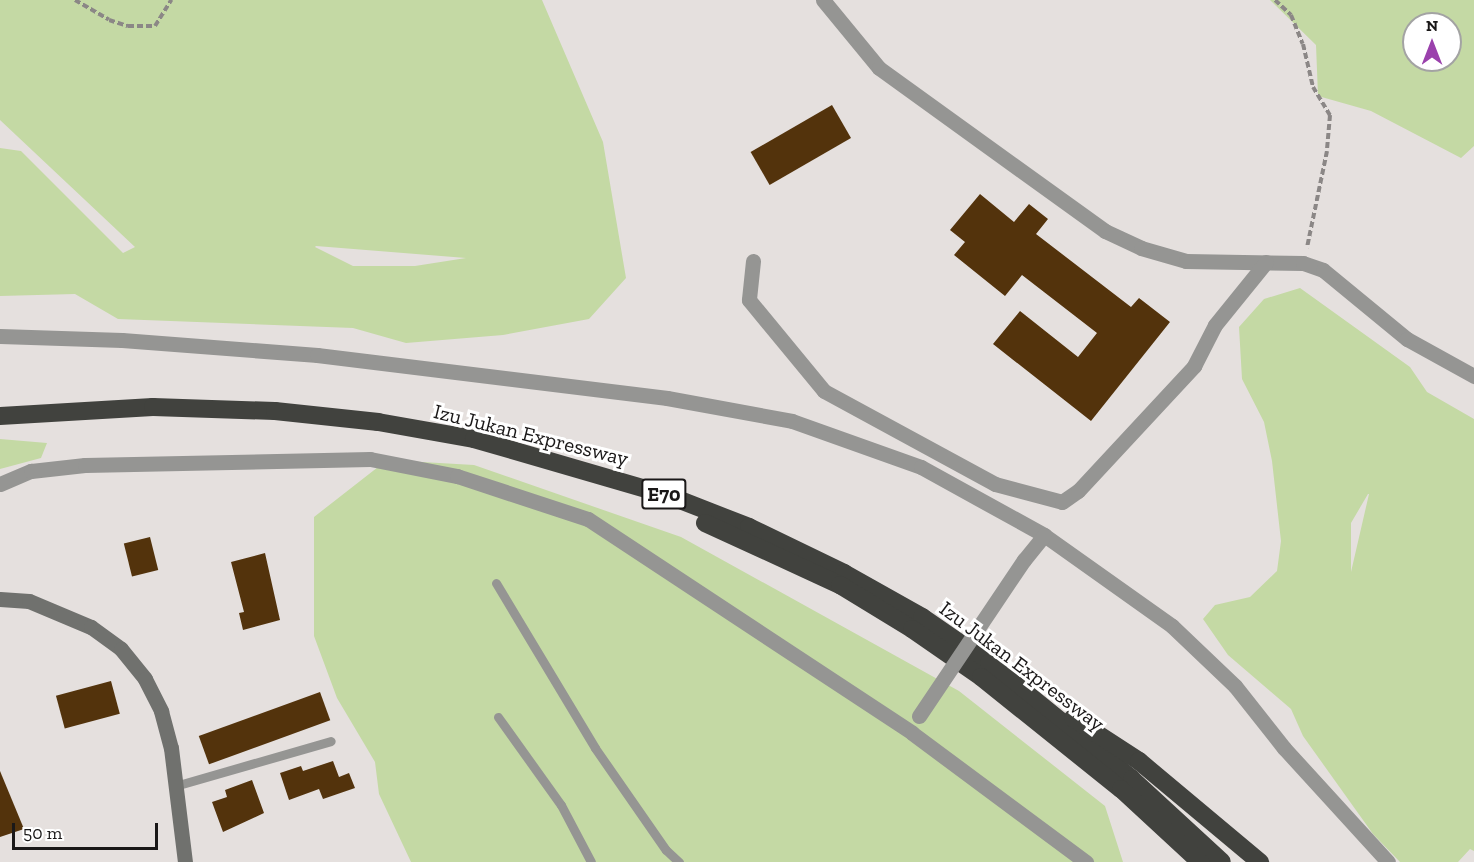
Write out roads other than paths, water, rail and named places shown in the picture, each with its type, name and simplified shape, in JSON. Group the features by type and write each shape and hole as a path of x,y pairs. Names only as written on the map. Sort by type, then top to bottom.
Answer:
{"highway":[{"name":"Izu Jukan Expressway","path":"0,416 153,407 275,411 378,422 474,439 591,471 749,526 844,573 922,617 989,663 1132,779 1222,862"},
{"name":"Izu Jukan Expressway","path":"0,427 148,418 273,423 377,434 471,450 663,506 744,538 840,585 912,629 981,677 1121,789 1200,862"},
{"path":"989,663 1139,762 1260,862"}],"street":[{"path":"823,0 879,68 1105,231 1141,248 1186,261 1303,263 1323,270 1407,339 1474,376"},
{"path":"753,261 749,300 824,391 995,484 1062,502 1078,491 1194,366 1215,325 1266,262"},
{"path":"0,336 122,340 317,355 667,398 792,421 921,467 986,505 1044,535 1172,626 1235,686 1284,748 1388,862"},
{"path":"0,484 32,471 85,465 370,459 457,476 588,519 912,733 1086,862"},
{"path":"986,505 995,484"},
{"path":"912,733 919,716 1024,560 1044,535"},
{"path":"0,599 29,601 91,627 121,649 145,679 161,711 175,786 184,862"}],"lane":[{"path":"496,583 595,748 666,850 679,862"},
{"path":"498,717 561,805 591,862"},
{"path":"175,786 331,741"}]}
